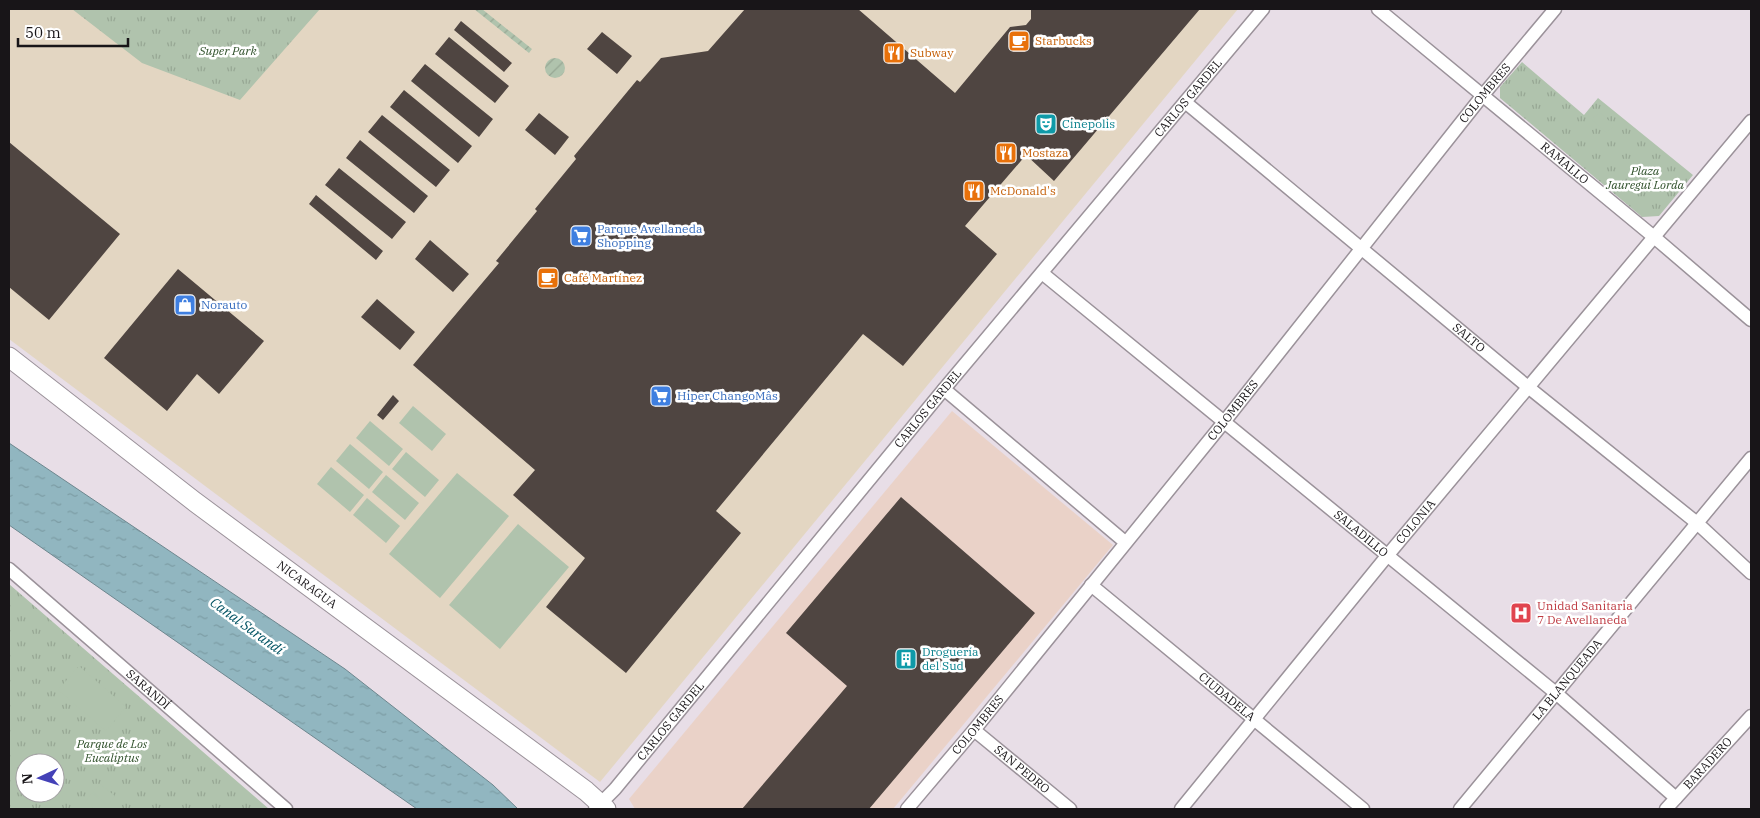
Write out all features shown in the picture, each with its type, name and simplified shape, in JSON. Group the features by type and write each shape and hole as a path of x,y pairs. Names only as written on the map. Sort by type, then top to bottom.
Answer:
{"main road":[{"name":"NICARAGUA","path":"9,357 195,502 600,807"}],"street":[{"name":"CARLOS GARDEL","path":"600,807 944,389 1263,9"},
{"name":"RAMALLO","path":"1378,9 1654,237 1751,320"},
{"name":"COLOMBRES","path":"907,809 974,730 1224,422 1483,95 1555,9"},
{"name":"SALTO","path":"1185,102 1528,387 1696,523 1751,573"},
{"name":"COLONIA","path":"1181,809 1386,556 1751,121"},
{"name":"SALADILLO","path":"1042,273 1557,694 1676,798"},
{"path":"944,389 1125,542"},
{"name":"LA BLANQUEADA","path":"1460,809 1751,458"},
{"name":"SARANDÍ","path":"9,569 286,809"},
{"name":"CIUDADELA","path":"1091,585 1363,809"},
{"name":"BARADERO","path":"1666,809 1751,716"},
{"name":"SAN PEDRO","path":"974,730 1070,809"}],"shaded area":[{"path":"9,9 1238,9 600,782 9,339"},
{"path":"952,411 1113,545 893,809 635,809 629,799"}],"green space":[{"name":"Super Park","path":"72,9 320,9 240,100 142,63"},
{"path":"474,9 482,9 532,49 529,53"},
{"path":"551,58 559,58 565,64 565,72 559,78 551,78 545,72 545,64"},
{"name":"Plaza Jauregui Lorda","path":"1522,62 1584,115 1598,98 1693,175 1659,216 1642,217 1500,98 1500,87"},
{"path":"1599,112 1614,125 1607,133 1592,120"},
{"path":"413,406 446,434 432,451 399,423"},
{"path":"370,421 403,449 389,466 356,438"},
{"path":"350,444 383,472 369,489 336,461"},
{"path":"406,452 439,480 425,497 392,469"},
{"path":"331,467 364,495 350,512 317,484"},
{"path":"457,473 509,516 440,598 389,554"},
{"path":"386,475 419,503 405,520 372,492"},
{"path":"367,498 400,526 386,543 353,515"},
{"path":"518,524 569,567 500,649 449,605"},
{"name":"Parque de Los Eucaliptus","path":"9,584 269,809 9,809"},
{"path":"79,666 126,707 106,731 58,690"},
{"path":"100,784 115,796 108,805 93,792"},
{"path":"92,793 107,806 105,809 94,809 85,802"}],"water":[{"name":"Canal Sarandí","path":"9,443 345,669 493,785 518,809 417,809 9,525"}],"building":[{"path":"745,9 858,9 955,93 1010,27 1026,25 1031,19 1031,9 1200,9 1054,181 1026,155 965,226 997,254 903,366 863,334 716,511 741,533 626,673 546,607 585,558 513,495 535,470 413,365 499,263 496,261 576,159 574,156 637,80 640,82 661,58 708,51"},
{"path":"461,21 512,63 504,72 454,30"},
{"path":"602,32 632,56 617,74 587,49"},
{"path":"449,37 509,86 495,103 435,54"},
{"path":"425,64 493,119 479,137 411,81"},
{"path":"404,90 472,146 458,163 390,107"},
{"path":"539,113 569,137 555,155 525,130"},
{"path":"382,115 450,170 436,187 368,132"},
{"path":"360,140 428,196 414,213 346,158"},
{"path":"9,142 120,234 49,320 9,287"},
{"path":"339,168 406,222 392,239 325,185"},
{"path":"316,195 383,251 376,260 309,204"},
{"path":"430,240 469,274 453,292 415,259"},
{"name":"Norauto","path":"178,269 264,341 219,394 197,374 167,411 104,358"},
{"path":"377,299 415,332 400,350 361,317"},
{"path":"393,395 399,401 383,420 377,415"},
{"name":"Droguería del Sud","path":"901,497 1035,613 869,809 742,809 847,686 786,633"}],"place":[{"name":"Starbucks","path":"1019,41"},
{"name":"Subway","path":"894,53"},
{"name":"Cinepolis","path":"1046,124"},
{"name":"Mostaza","path":"1006,153"},
{"name":"McDonald's","path":"974,191"},
{"name":"Parque Avellaneda Shopping","path":"581,236"},
{"name":"Café Martínez","path":"548,278"},
{"name":"Norauto","path":"185,305"},
{"name":"Hiper ChangoMâs","path":"661,396"},
{"name":"Unidad Sanitaria 7 De Avellaneda","path":"1521,613"},
{"name":"Droguería del Sud","path":"906,659"}]}
